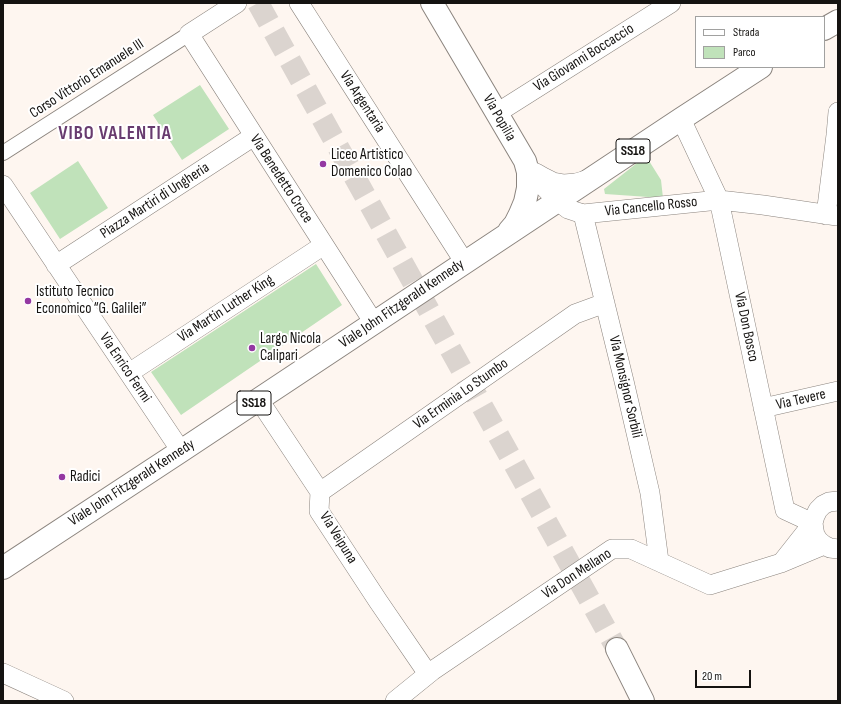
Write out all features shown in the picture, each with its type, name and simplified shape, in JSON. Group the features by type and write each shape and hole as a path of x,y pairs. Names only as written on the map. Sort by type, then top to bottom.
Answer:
{"main road":[{"name":"Via Popilia","path":"432,3 530,167 528,172 528,188 525,202 515,224 504,236"},
{"path":"825,28 838,21"},
{"name":"Viale John Fitzgerald Kennedy","path":"3,568 759,68"},
{"path":"617,649 643,701"}],"street":[{"name":"Via Argentaria","path":"299,3 464,263"},
{"name":"Via Giovanni Boccaccio","path":"497,113 671,3"},
{"path":"189,34 227,6"},
{"name":"Via Benedetto Croce","path":"189,34 374,323"},
{"name":"Corso Vittorio Emanuele III","path":"3,153 189,34"},
{"path":"835,216 838,112"},
{"name":"Via Don Bosco","path":"681,119 719,200 785,510 813,523"},
{"name":"Piazza Martiri di Ungheria","path":"56,265 254,136"},
{"path":"530,167 543,178 564,184 576,183 593,178"},
{"path":"530,167 543,186 558,201 568,209 583,214"},
{"name":"Via Enrico Fermi","path":"3,185 181,451"},
{"name":"Via Cancello Rosso","path":"583,214 719,200 835,216"},
{"name":"Via Monsignor Sorbili","path":"583,214 650,494 658,561"},
{"name":"Via Martin Luther King","path":"129,373 324,245"},
{"name":"Via Erminia Lo Stumbo","path":"320,492 575,314 605,302"},
{"name":"Via Tevere","path":"763,408 838,392"},
{"name":"Via Veipuna","path":"259,400 320,492 319,511 378,602 428,674"},
{"path":"781,563 813,523 818,510 829,502 838,501"},
{"path":"813,523 815,535 819,541 832,550"},
{"name":"Via Don Mellano","path":"395,701 428,674 612,550 631,549 710,585 781,563 832,550"},
{"path":"3,673 64,701"}],"green space":[{"path":"200,85 229,129 182,160 153,115"},
{"path":"646,156 661,180 663,198 605,194 604,189"},
{"path":"78,161 108,208 60,239 30,193"},
{"path":"316,264 342,305 181,415 151,372"}],"tunnel":[{"path":"258,3 617,649"}],"place":[{"name":"Liceo Artistico Domenico Colao","path":"323,164"},
{"name":"Istituto Tecnico Economico “G. Galilei”","path":"28,301"},
{"name":"Largo Nicola Calipari","path":"252,348"},
{"name":"Radici","path":"62,477"}],"district":[{"name":"VIBO VALENTIA","path":"115,134"}]}
